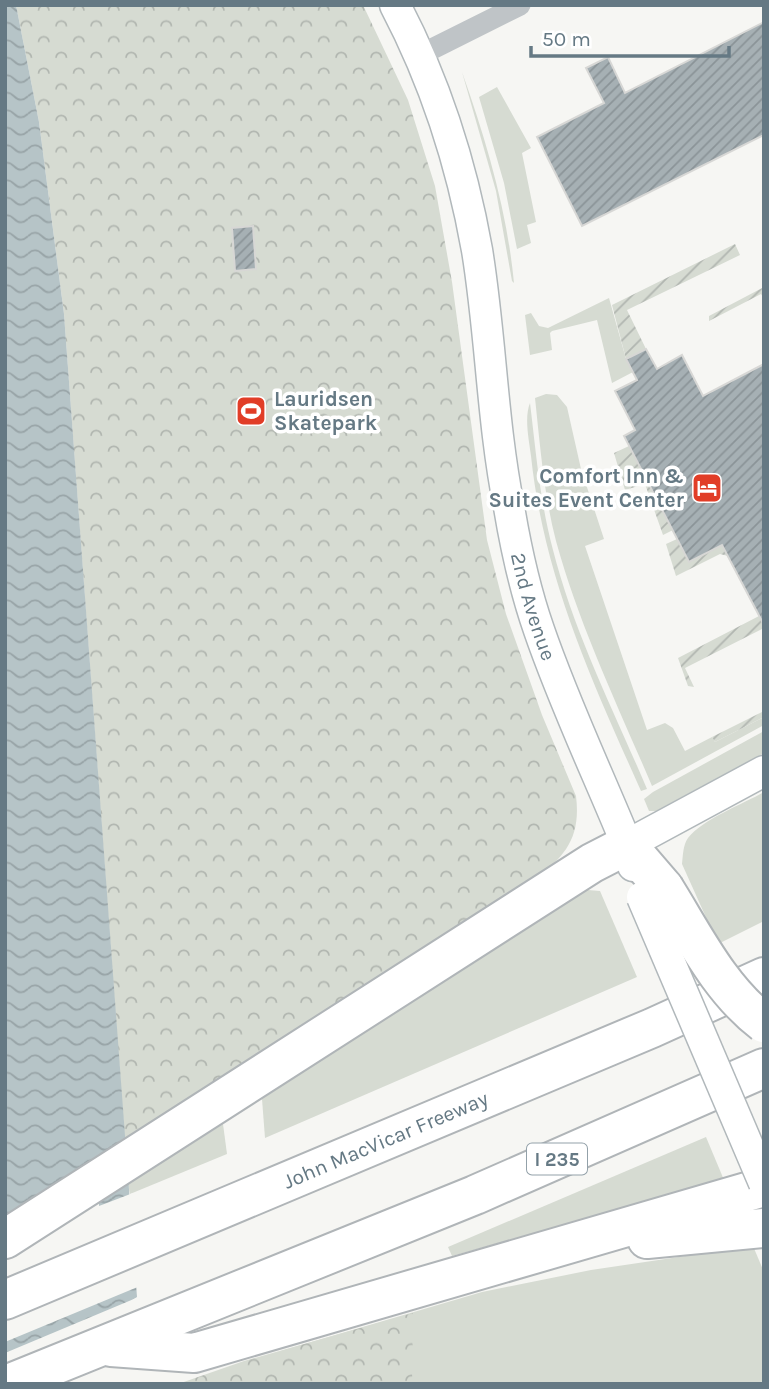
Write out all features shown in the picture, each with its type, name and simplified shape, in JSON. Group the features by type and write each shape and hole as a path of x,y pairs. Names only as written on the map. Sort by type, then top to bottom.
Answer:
{"highway":[{"path":"5,1239 592,863 627,845 653,892 739,1000 764,1023"},
{"path":"485,1098 764,950"},
{"name":"John MacVicar Freeway","path":"5,1300 764,977"},
{"name":"I 235","path":"8,1384 348,1247 764,1068"},
{"path":"99,1346 194,1353 565,1246 764,1185"},
{"path":"565,1246 764,1228"}],"main road":[{"name":"2nd Avenue","path":"395,5 419,55 453,152 477,249 498,436 521,568 538,629 627,845"},
{"path":"627,845 764,771"},
{"path":"653,892 764,1185"}],"street":[{"path":"419,55 520,5"}],"green space":[{"path":"16,5 363,5 408,100 435,186 452,282 487,540 506,614 542,715 576,796 576,823 569,844 555,862 535,879 125,1143 64,314 39,122"},
{"path":"462,72 494,176 514,283 496,191"},
{"path":"497,87 531,148 522,153 536,222 527,225 531,243 517,249 504,183 479,97"},
{"path":"735,244 740,255 627,310 646,349 626,359 612,305"},
{"path":"764,287 764,299 761,294 709,321 709,316"},
{"path":"609,298 626,359 633,372 612,383 597,320 552,331 552,350 530,355 525,315 531,313 539,326 548,328"},
{"path":"546,394 557,395 567,407 581,469 604,539 585,546 647,730 665,723 673,728 685,751 712,737 715,742 764,717 764,725 652,786 588,634 556,541 545,488 535,398"},
{"path":"530,403 539,477 553,550 572,611 647,789 641,791 588,669 559,587 537,501 527,429"},
{"path":"629,446 673,530 663,535 645,484 625,490 614,453"},
{"path":"677,539 689,562 722,545 728,556 720,554 676,576 666,544"},
{"path":"759,616 764,622 764,628 685,668 694,687 688,686 678,658"},
{"path":"764,711 764,717 715,742 712,737"},
{"path":"764,731 764,753 656,811 649,811 644,799 653,792"},
{"path":"764,792 764,921 718,944 682,864 685,844 703,824"},
{"path":"588,890 600,891 637,977 265,1138 262,1099 572,894"},
{"path":"223,1124 227,1154 130,1194 128,1184"},
{"path":"706,1137 724,1180 452,1256 448,1247"},
{"path":"753,1246 764,1272 764,1384 283,1384 281,1351 482,1292 591,1270"},
{"path":"413,1313 412,1384 178,1384 244,1361"}],"water":[{"path":"5,5 16,5 39,122 64,314 137,1297 5,1384"}],"pier":[{"path":"128,1141 132,1182 99,1202 99,1206 133,1193 140,1286 5,1342 5,1219"},
{"path":"141,1296 148,1384 5,1384 5,1353"}],"building":[{"path":"764,22 764,135 582,226 537,137 604,103 586,68 608,57 625,93"},
{"path":"253,226 256,269 235,271 232,228"},
{"name":"Comfort Inn & Suites Event Center","path":"646,349 657,369 682,355 703,396 764,364 764,625 722,545 689,562 624,436 635,430 615,391 637,380 626,359"}],"place":[{"name":"Lauridsen Skatepark","path":"251,411"},
{"name":"Comfort Inn & Suites Event Center","path":"707,488"}]}
